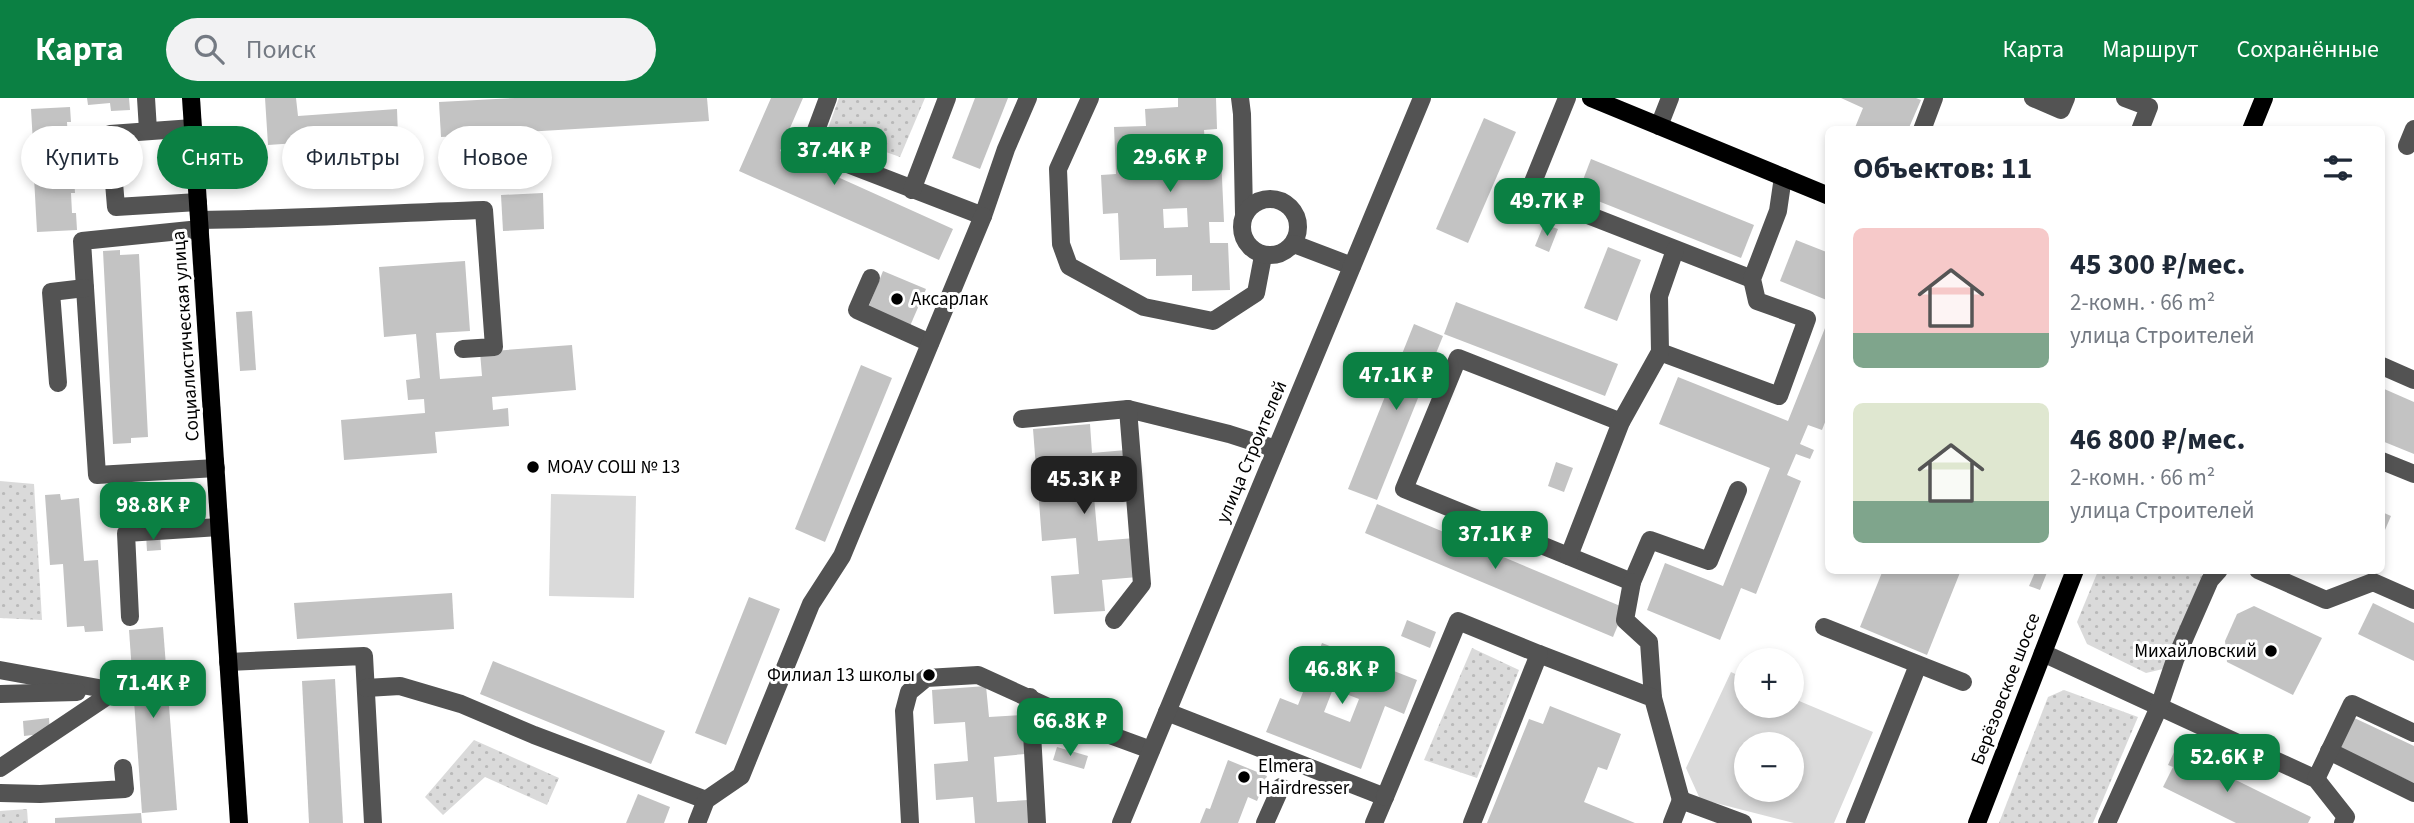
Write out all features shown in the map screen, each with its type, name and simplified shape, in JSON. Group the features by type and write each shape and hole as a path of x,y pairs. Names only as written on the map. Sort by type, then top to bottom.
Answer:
{"main road":[{"name":"Социалистическая улица","path":"191,98 193,126"},
{"path":"1591,98 1825,194"},
{"path":"2254,126 2264,98"},
{"name":"Социалистическая улица","path":"197,189 239,823"},
{"name":"Берёзовское шоссе","path":"1977,823 2073,574"}],"street":[{"path":"146,98 148,130"},
{"path":"828,98 809,149 983,216"},
{"path":"912,190 947,98"},
{"path":"697,823 706,800 741,776 811,604 842,556 983,216 1006,149 1028,98"},
{"path":"1090,98 1058,169 1061,244 1069,266 1144,307 1213,321 1256,293 1263,256"},
{"path":"1240,98 1244,214 1241,231 1248,247 1263,256 1280,255 1294,244 1299,226 1292,208 1276,199 1257,201 1244,214"},
{"name":"улица Строителей","path":"1121,823 1422,98"},
{"path":"1567,98 1529,192 1752,279"},
{"path":"1659,126 1670,98"},
{"path":"1924,126 1934,98"},
{"path":"2032,98 2062,110 2066,98"},
{"path":"2125,98 2151,103 2142,126"},
{"path":"2407,146 2414,129"},
{"path":"157,130 110,134 116,206 199,217 276,220 484,210 494,346 463,349"},
{"path":"1660,352 1779,396 1807,319 1757,301 1752,279 1778,211 1783,177"},
{"path":"199,217 82,241 97,475 216,468"},
{"path":"1294,244 1352,266"},
{"path":"1569,556 1621,422 1660,352 1659,296 1675,250"},
{"path":"871,278 857,310 930,343"},
{"path":"58,383 51,292 85,288"},
{"path":"1621,422 1458,358 1404,489 1632,582"},
{"path":"2385,367 2414,380"},
{"path":"1022,419 1128,409 1229,434 1276,449"},
{"path":"1114,620 1142,584 1128,409"},
{"path":"2385,462 2414,474"},
{"path":"1672,823 1681,800 1653,698 1649,642 1625,620 1632,582 1650,540 1709,561 1738,490"},
{"path":"130,617 126,533 219,527"},
{"path":"2107,823 2159,706 2175,660 2210,580 2215,574"},
{"path":"2267,574 2326,600 2373,582 2414,600"},
{"path":"1374,823 1458,621 1653,698"},
{"path":"1824,627 1963,682"},
{"path":"2043,653 2316,779 2349,821"},
{"path":"1472,823 1539,654"},
{"path":"228,662 364,656 373,823"},
{"path":"1855,823 1919,664"},
{"path":"0,670 115,691"},
{"path":"910,823 904,711 909,692 926,678 978,675 1110,735 1152,750"},
{"path":"366,688 401,686 461,704 534,735 706,800"},
{"path":"0,694 115,691"},
{"path":"0,768 115,691"},
{"path":"1030,698 1037,823"},
{"path":"2316,779 2351,704 2414,733"},
{"path":"1167,712 1385,797"},
{"path":"2329,751 2414,793"},
{"path":"0,793 40,794 125,789 123,768"},
{"path":"1265,823 1280,787"},
{"path":"1681,800 1743,823"}],"shaded area":[{"path":"839,98 925,98 900,157 827,131"},
{"path":"0,481 34,484 42,620 0,618"},
{"path":"551,494 636,496 634,598 549,596"},
{"path":"2097,574 2203,574 2163,669 2146,673 2087,644 2077,622"},
{"path":"1472,648 1519,670 1477,778 1424,760"},
{"path":"1731,672 1734,673 1734,718 1804,718 1804,703 1873,732 1834,823 1794,823 1700,799 1686,768"},
{"path":"2064,690 2138,717 2093,823 1999,823 2048,697"},
{"path":"474,740 559,778 547,805 485,777 443,815 425,797"},
{"path":"27,809 28,823 0,823 0,811"}],"building":[{"path":"87,98 129,98 130,110 111,111 110,103 88,105"},
{"path":"265,98 296,98 298,116 397,109 398,126 282,126 282,144 268,145"},
{"path":"515,98 707,98 709,121 552,130 552,126 440,126 439,102"},
{"path":"771,98 803,98 780,151 953,229 939,260 739,171"},
{"path":"975,98 1008,98 980,169 952,158"},
{"path":"1178,98 1216,98 1217,129 1204,130 1206,157 1221,156 1224,222 1209,222 1210,243 1228,243 1230,290 1192,291 1192,275 1156,276 1156,259 1120,260 1118,213 1103,214 1101,175 1116,174 1114,127 1146,126 1145,109 1178,107","holes":["1185,153 1186,175 1160,176 1159,154","1187,208 1188,227 1164,228 1163,209"]},
{"path":"1841,98 1921,100 1910,126 1856,126 1863,108"},
{"path":"70,107 71,122 67,122 67,126 32,126 31,109"},
{"path":"1484,118 1516,132 1468,243 1436,229"},
{"path":"1591,159 1754,225 1741,258 1578,193"},
{"path":"35,189 75,189 75,193 71,193 72,213 76,213 77,230 37,232"},
{"path":"543,193 544,229 503,231 501,195"},
{"path":"1544,224 1558,229 1549,252 1535,246"},
{"path":"1796,240 1825,251 1825,299 1780,281"},
{"path":"1608,247 1641,260 1617,321 1584,308"},
{"path":"120,250 120,255 139,254 148,437 131,438 131,443 113,444 103,251"},
{"name":"МОАУ СОШ № 13","path":"465,261 470,331 436,333 440,379 482,376 480,352 572,345 576,390 492,397 493,410 508,408 509,426 435,432 437,453 344,460 341,420 425,413 424,399 408,400 406,380 420,378 416,334 384,337 379,267"},
{"name":"Аксарлак","path":"883,271 926,289 910,326 868,308"},
{"path":"1456,302 1618,364 1605,396 1444,334"},
{"path":"252,311 256,370 240,371 236,312"},
{"path":"1414,324 1443,336 1377,500 1348,489"},
{"path":"1825,328 1825,422 1822,430 1808,425 1800,444 1814,450 1810,459 1796,454 1787,475 1801,481 1756,594 1741,588 1720,640 1647,610 1665,563 1723,586 1770,468 1659,424 1678,377 1788,421"},
{"path":"861,365 892,378 825,542 795,529"},
{"path":"2385,389 2414,402 2414,454 2385,442"},
{"path":"1090,424 1092,453 1126,450 1130,495 1094,497 1098,541 1135,538 1138,577 1102,580 1105,611 1054,614 1051,576 1079,574 1076,538 1042,541 1039,501 1076,498 1073,465 1036,468 1033,429"},
{"path":"1556,462 1573,468 1564,492 1548,486"},
{"path":"60,494 61,500 79,498 84,561 98,560 103,631 85,632 84,626 67,627 63,564 50,565 45,495"},
{"path":"1377,504 1625,608 1613,637 1365,533"},
{"path":"2385,513 2391,516 2385,530"},
{"path":"146,534 160,534 161,550 147,551"},
{"path":"1881,574 1959,574 1927,655 1860,627"},
{"path":"2034,574 2046,574 2040,590 2029,586"},
{"path":"452,593 454,629 297,639 294,603"},
{"path":"749,597 780,609 726,745 695,733"},
{"path":"2373,603 2414,623 2414,661 2358,634"},
{"name":"Михайловский","path":"2254,606 2322,638 2293,695 2227,662 2225,641 2237,614"},
{"path":"1407,620 1436,632 1430,648 1401,636"},
{"path":"163,627 177,810 142,813 129,630"},
{"path":"1322,643 1417,680 1404,714 1385,706 1361,769 1266,732 1280,698 1298,705","holes":["1333,689 1359,699 1350,722 1324,712"]},
{"path":"493,661 665,731 651,764 480,694"},
{"path":"335,679 343,823 309,823 302,681"},
{"path":"986,686 989,717 1023,715 1025,754 994,757 997,802 1028,800 1029,823 975,823 973,797 936,800 934,764 968,761 965,722 934,724 932,690"},
{"path":"1550,706 1621,734 1607,770 1598,767 1584,802 1635,823 1487,823 1529,719 1543,724"},
{"path":"2348,715 2414,746 2414,783 2334,745"},
{"path":"49,718 50,733 24,736 23,721"},
{"path":"1057,747 1088,756 1084,769 1053,760"},
{"path":"2175,750 2311,817 2308,823 2236,823 2163,787 2173,767 2168,765"},
{"path":"1228,760 1267,776 1257,801 1248,797 1238,823 1200,823 1206,808 1210,809"},
{"path":"638,794 670,807 664,823 626,823"},
{"path":"141,813 142,823 55,823 55,818"}],"place":[{"name":"Аксарлак","path":"897,299"},
{"name":"МОАУ СОШ № 13","path":"533,467"},
{"name":"Михайловский","path":"2271,651"},
{"name":"Филиал 13 школы","path":"929,675"},
{"name":"Elmera Hairdresser","path":"1244,777"}]}
